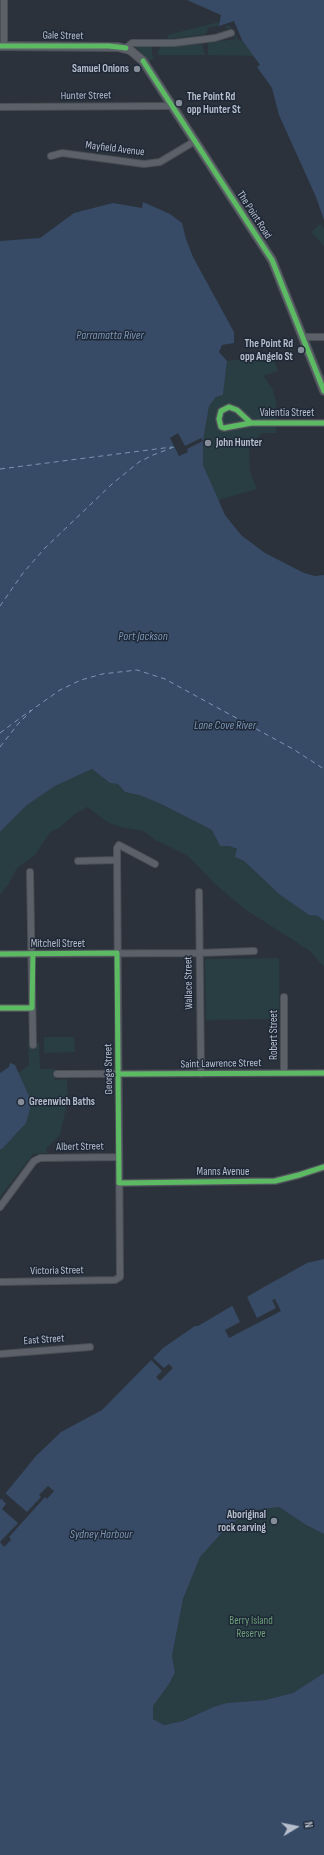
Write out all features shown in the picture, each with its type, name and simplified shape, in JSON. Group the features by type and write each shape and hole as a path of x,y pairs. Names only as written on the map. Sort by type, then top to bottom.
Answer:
{"street":[{"path":"2,46 4,0"},
{"name":"Gale Street","path":"2,46 109,46 126,48 132,43 174,43 215,38 230,33"},
{"name":"The Point Road","path":"126,48 135,53 143,61 272,260 324,391"},
{"name":"Hunter Street","path":"0,107 172,106"},
{"name":"Mayfield Avenue","path":"51,156 62,153 144,164 160,162 195,142"},
{"path":"302,337 324,337"},
{"name":"Valentia Street","path":"251,423 237,410 229,407 222,411 219,419 219,424 224,428 251,423 324,423"},
{"path":"78,861 117,860 117,848 119,845 155,864"},
{"name":"George Street","path":"115,1280 120,1276 117,860"},
{"path":"30,872 33,1045"},
{"name":"Wallace Street","path":"199,892 201,1074"},
{"name":"Mitchell Street","path":"0,954 199,953 254,951"},
{"name":"Robert Street","path":"284,996 284,1074"},
{"path":"0,1008 32,1008"},
{"name":"Saint Lawrence Street","path":"57,1074 324,1074"},
{"name":"Albert Street","path":"0,1207 34,1161 40,1158 119,1157"},
{"name":"Manns Avenue","path":"119,1183 274,1181 299,1176 324,1167"},
{"name":"Victoria Street","path":"0,1282 115,1280"},
{"name":"East Street","path":"0,1354 90,1347"}],"green space":[{"path":"219,22 219,26 209,27 206,34 168,39 167,35"},
{"path":"229,25 239,41 242,40 254,56 208,55 208,43 236,39 229,28 226,28 225,26"},
{"path":"202,44 205,55 157,55 160,47"},
{"path":"135,46 152,47 152,55 154,58 149,61"},
{"path":"320,224 324,229 324,246 311,232"},
{"path":"272,356 278,371 264,376 273,390 276,402 276,433 261,433 255,442 249,446 250,472 257,489 218,500 203,465 203,441 209,406 216,397 223,395 227,361"},
{"path":"92,769 110,783 118,784 125,792 139,795 159,803 212,830 220,846 229,846 237,850 235,857 244,861 258,875 309,915 318,916 324,921 324,967 310,951 243,908 214,883 187,855 157,841 143,831 120,827 109,823 87,807 75,814 59,828 50,832 36,854 17,868 8,885 0,895 0,832 27,805 55,786"},
{"path":"279,958 279,1019 206,1020 205,959"},
{"path":"44,1037 74,1037 75,1052 44,1053"},
{"path":"28,1042 39,1043 40,1069 56,1069 55,1080 67,1079 68,1099 60,1135 46,1149 48,1153 33,1154 0,1197 0,1149 2,1149 29,1096 18,1073 29,1065"},
{"name":"Berry Island Reserve","path":"279,1507 306,1525 324,1534 324,1673 293,1693 265,1700 227,1703 213,1707 183,1721 164,1725 153,1719 153,1706 175,1672 172,1656 183,1599 200,1557 228,1526 249,1511"}],"water":[{"path":"187,0 324,0 324,220 316,197 279,115 272,88 257,67 260,65 242,40 234,21 219,26 221,15"},
{"name":"Port Jackson","path":"143,202 170,214 182,223 193,257 234,332 234,343 222,345 219,352 227,361 223,395 216,397 209,406 203,441 203,465 225,515 241,535 265,553 304,573 315,576 324,575 324,921 318,916 309,915 279,894 244,861 235,857 237,849 229,846 220,846 212,830 159,803 139,795 125,792 118,784 110,783 92,769 55,786 27,805 0,832 0,241 40,238 74,213 113,203 142,208"},
{"path":"10,1063 15,1065 29,1096 30,1109 26,1123 2,1149 0,1149 0,1073 9,1067"},
{"name":"Sydney Harbour","path":"324,1259 324,1534 306,1525 279,1507 249,1511 228,1526 200,1557 183,1599 172,1656 175,1672 169,1684 153,1706 153,1719 164,1725 183,1721 213,1707 227,1703 265,1700 293,1693 324,1673 324,1855 0,1855 0,1500 36,1456 61,1432 102,1410 163,1348 195,1326 198,1326 307,1263"}],"pier":[{"path":"178,433 185,446 201,438 203,441 187,449 188,452 179,456 170,438"},
{"path":"247,1297 257,1318 276,1308 272,1300 275,1299 281,1311 229,1338 225,1330 240,1322 232,1305"},
{"path":"152,1357 164,1368 169,1364 173,1368 160,1381 156,1377 162,1371 150,1359"},
{"path":"48,1486 54,1491 47,1499 45,1497 9,1537 11,1540 4,1547 0,1542 18,1523 2,1509 6,1504 0,1497 4,1492 27,1512 41,1497 39,1495"}],"ferry route":[{"path":"0,469 172,447"},
{"path":"0,606 23,573 45,548 112,484 139,462 174,447"},
{"path":"0,747 18,724 33,709 60,690 81,680 102,674 137,670 165,679 293,749 324,769"},
{"path":"0,733 31,710"}],"cycle path":[{"path":"0,46 109,46 126,48"},
{"path":"143,61 272,260 324,391"},
{"path":"251,423 237,410 229,407 221,411 219,419 221,427 224,428 251,423 324,423"},
{"path":"0,954 117,953 119,1183 275,1181 324,1167"},
{"path":"0,1008 32,1008 33,954"},
{"path":"119,1074 324,1073"}],"place":[{"name":"Samuel Onions","path":"137,69"},
{"name":"The Point Rd opp Hunter St","path":"179,103"},
{"name":"The Point Rd opp Angelo St","path":"301,350"},
{"name":"John Hunter","path":"208,443"},
{"name":"Greenwich Baths","path":"21,1102"},
{"name":"Aboriginal rock carving","path":"274,1521"}],"water label":[{"name":"Parramatta River","path":"110,336"},
{"name":"Lane Cove River","path":"225,726"}]}
